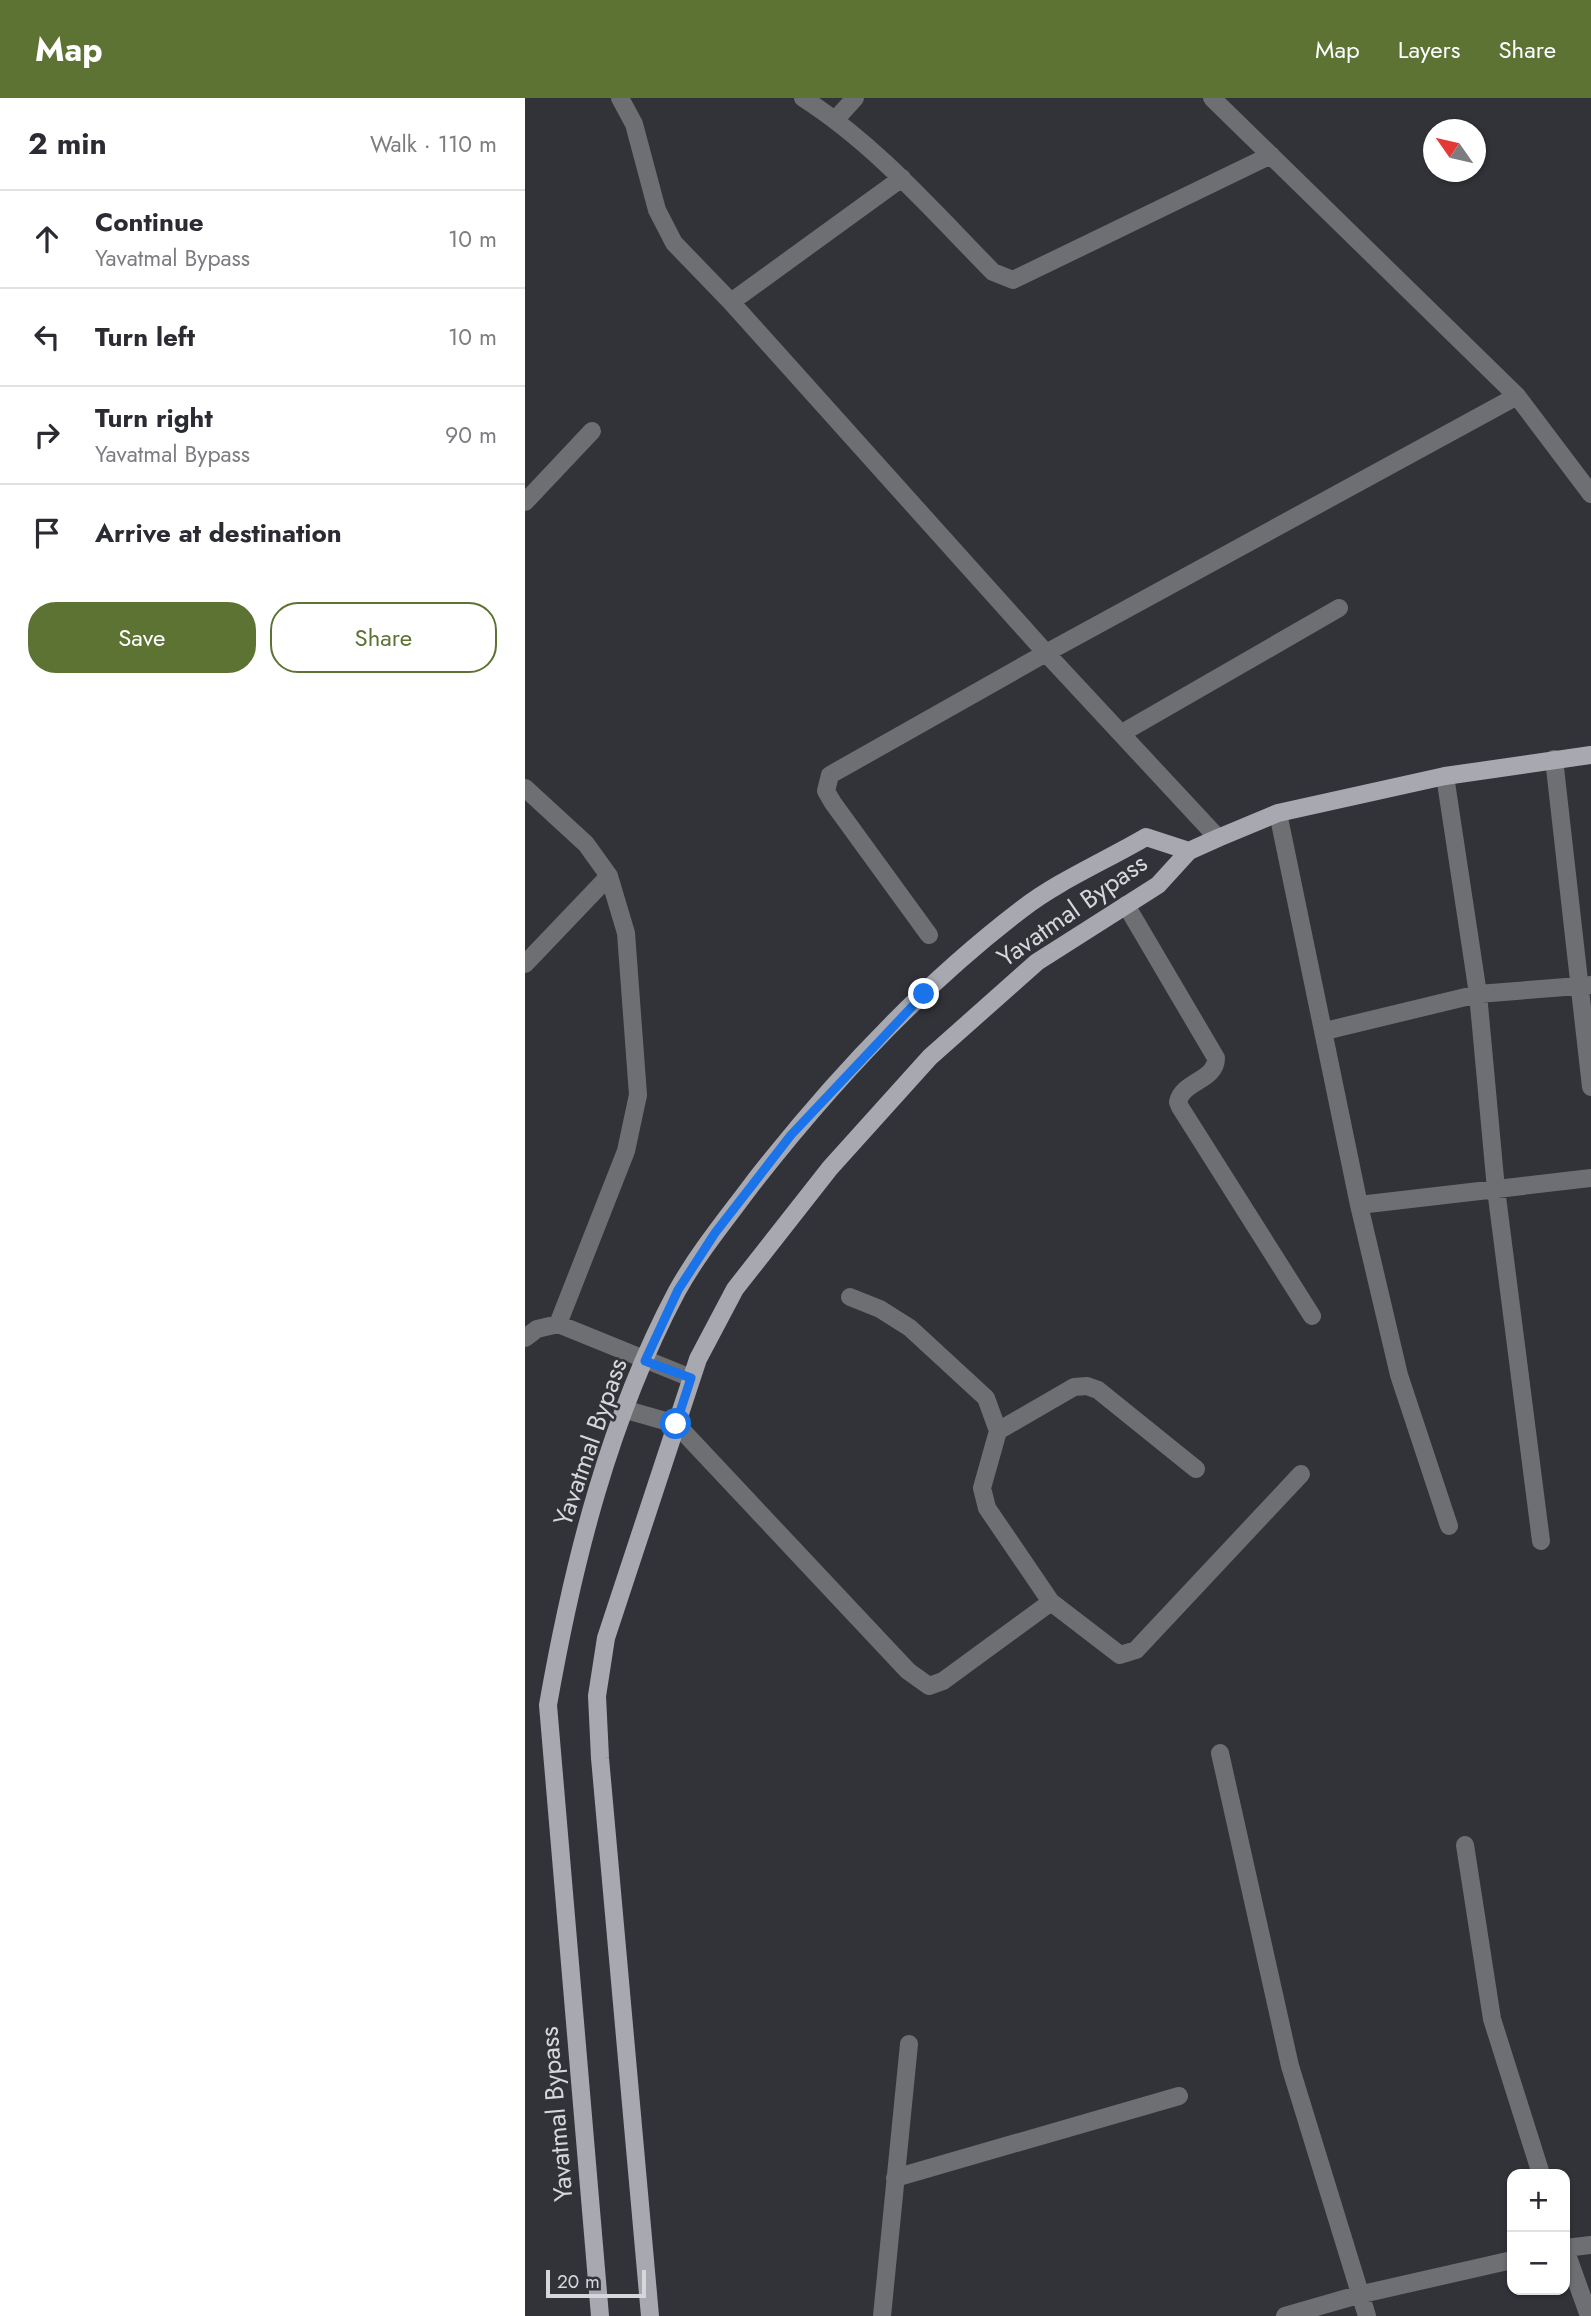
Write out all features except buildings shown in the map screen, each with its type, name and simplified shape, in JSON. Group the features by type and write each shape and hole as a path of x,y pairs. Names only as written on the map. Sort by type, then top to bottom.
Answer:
{"main road":[{"name":"Yavatmal Bypass","path":"650,2316 600,1758 597,1696 606,1638 691,1378 736,1289 830,1168 930,1057 1037,962 1158,886 1189,851 1278,813 1445,776 1591,755"},
{"name":"Yavatmal Bypass","path":"600,2316 548,1705 560,1636 587,1527 623,1409 678,1290 715,1233 791,1135 905,1012 1024,908 1146,837 1189,851"}],"street":[{"path":"620,98 634,124 663,227 674,243 731,302 1046,653 1218,838"},
{"path":"803,98 836,119 902,178 993,272 1013,280 1271,155"},
{"path":"836,119 855,98"},
{"path":"1218,100 1517,396 1591,494"},
{"path":"731,302 902,178"},
{"path":"929,935 826,791 830,775 1046,653 1517,396"},
{"path":"525,502 592,430"},
{"path":"1122,733 1339,608"},
{"path":"1554,760 1585,985 1591,1087"},
{"path":"1445,776 1478,994 1496,1189 1541,1541"},
{"path":"525,788 586,844 609,877 626,933 638,1095 626,1151 558,1324"},
{"path":"1278,813 1359,1205 1399,1375 1449,1526"},
{"path":"525,964 609,877"},
{"path":"1126,905 1216,1058 1211,1072 1181,1092 1178,1102 1180,1107 1312,1315"},
{"path":"1325,1031 1478,994 1585,985"},
{"path":"1359,1205 1591,1178"},
{"path":"850,1297 895,1317 986,1398 998,1431 984,1478 983,1499 991,1516 1051,1602 1111,1651 1127,1655 1136,1650 1300,1474"},
{"path":"529,1329 558,1324 691,1378"},
{"path":"998,1431 1074,1387 1087,1386 1098,1390 1196,1469"},
{"path":"623,1409 676,1424 917,1681 929,1686 943,1681 1051,1602"},
{"path":"1220,1753 1290,2066 1358,2295 1367,2316"},
{"path":"1465,1846 1492,2019 1539,2169"},
{"path":"882,2316 909,2045"},
{"path":"895,2178 1179,2096"},
{"path":"1570,2248 1591,2245"},
{"path":"1285,2316 1358,2295 1507,2261"},
{"path":"1570,2263 1589,2316"}],"route":[{"path":"676,1424 691,1378 645,1361 678,1290 715,1233 791,1135 924,994"}]}
